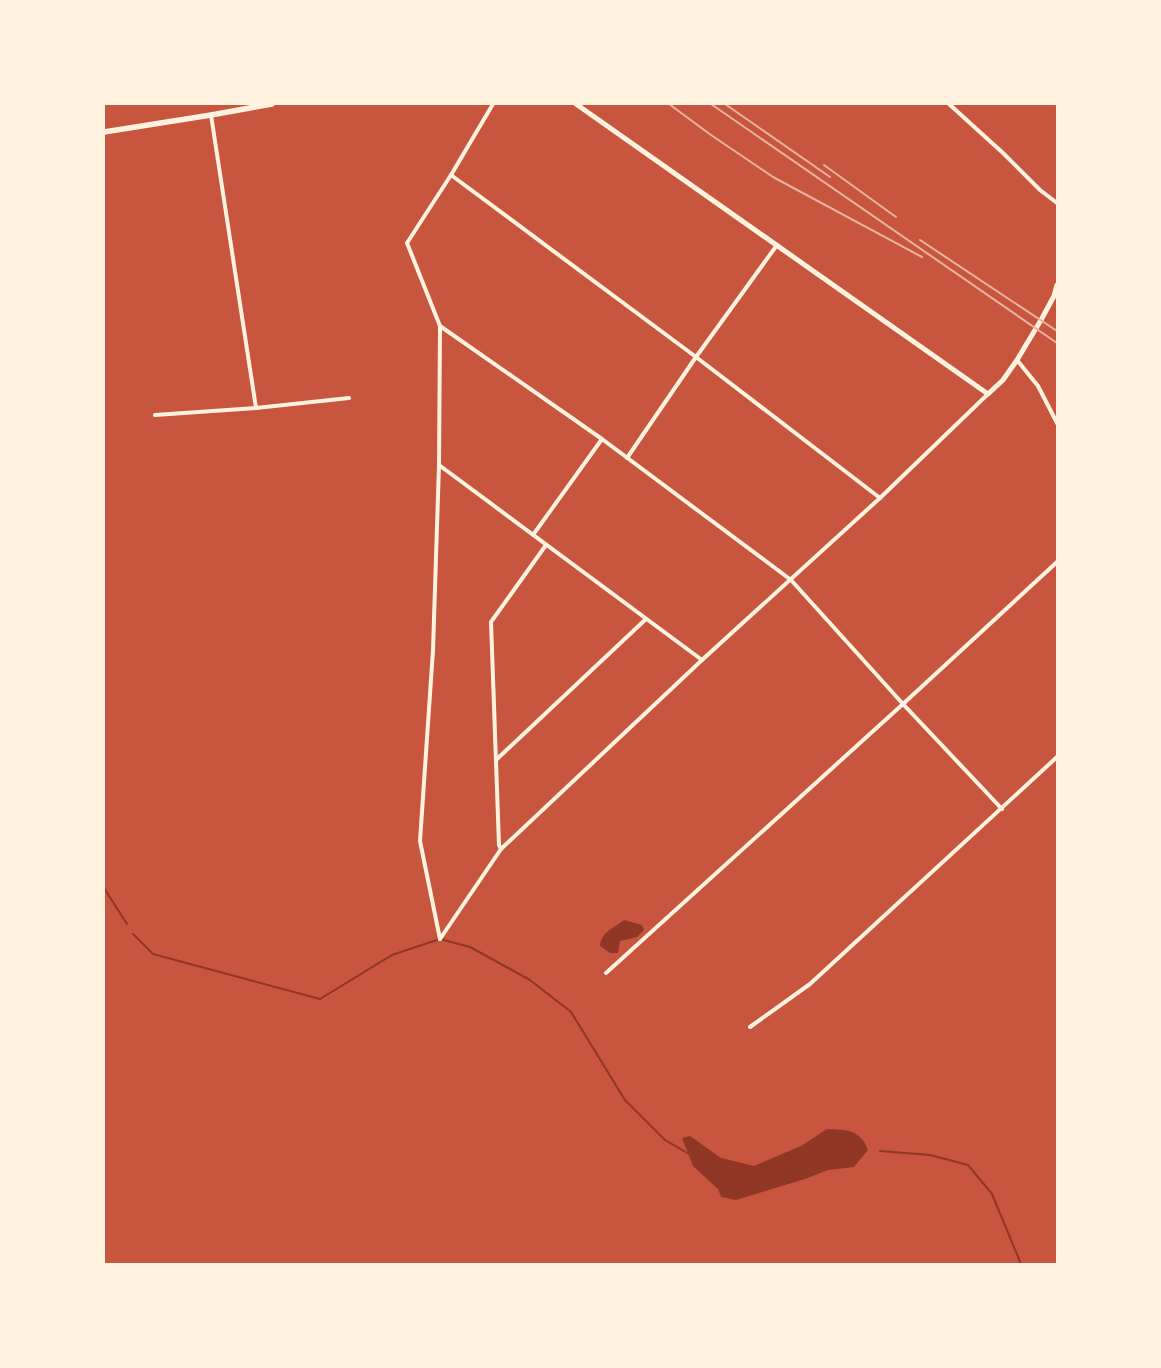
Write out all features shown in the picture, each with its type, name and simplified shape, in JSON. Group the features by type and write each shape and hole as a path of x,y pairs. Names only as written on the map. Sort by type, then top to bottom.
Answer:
{"main road":[{"path":"104,132 272,104"}],"street":[{"path":"493,104 451,175 407,243 440,326 439,465 433,650 420,841 440,939 501,849 702,660 880,498 1003,380 1056,296 1057,285"},
{"path":"576,104 988,394"},
{"path":"949,104 1040,190 1057,203"},
{"path":"211,115 256,408"},
{"path":"451,175 696,356 880,498"},
{"path":"627,458 696,356 777,245"},
{"path":"440,326 602,439 791,580 903,704 1002,808"},
{"path":"1017,360 1038,386 1057,423"},
{"path":"155,415 256,408 349,398"},
{"path":"533,535 602,439"},
{"path":"439,465 702,660"},
{"path":"501,849 499,845 492,622 546,545"},
{"path":"606,973 1057,562"},
{"path":"496,760 646,619"},
{"path":"750,1027 810,984 1057,758"}],"shaded area":[{"path":"624,920 642,925 644,930 637,937 620,941 618,953 610,953 600,946 601,941 609,931"},
{"path":"827,1129 852,1132 857,1134 865,1143 868,1150 854,1167 828,1170 736,1200 721,1197 718,1189 693,1166 682,1138 690,1136 721,1158 754,1166 801,1146"}],"waterway":[{"path":"104,888 127,924"},
{"path":"133,934 153,954 320,999 392,955 440,939 470,947 530,980 571,1012 625,1100 665,1140 689,1154"},
{"path":"880,1151 930,1155 968,1165 992,1194 1021,1264"}],"railway":[{"path":"669,104 773,177 922,257"},
{"path":"711,104 1057,343"},
{"path":"725,104 830,177"},
{"path":"824,165 896,217"},
{"path":"920,240 1057,331"}]}
